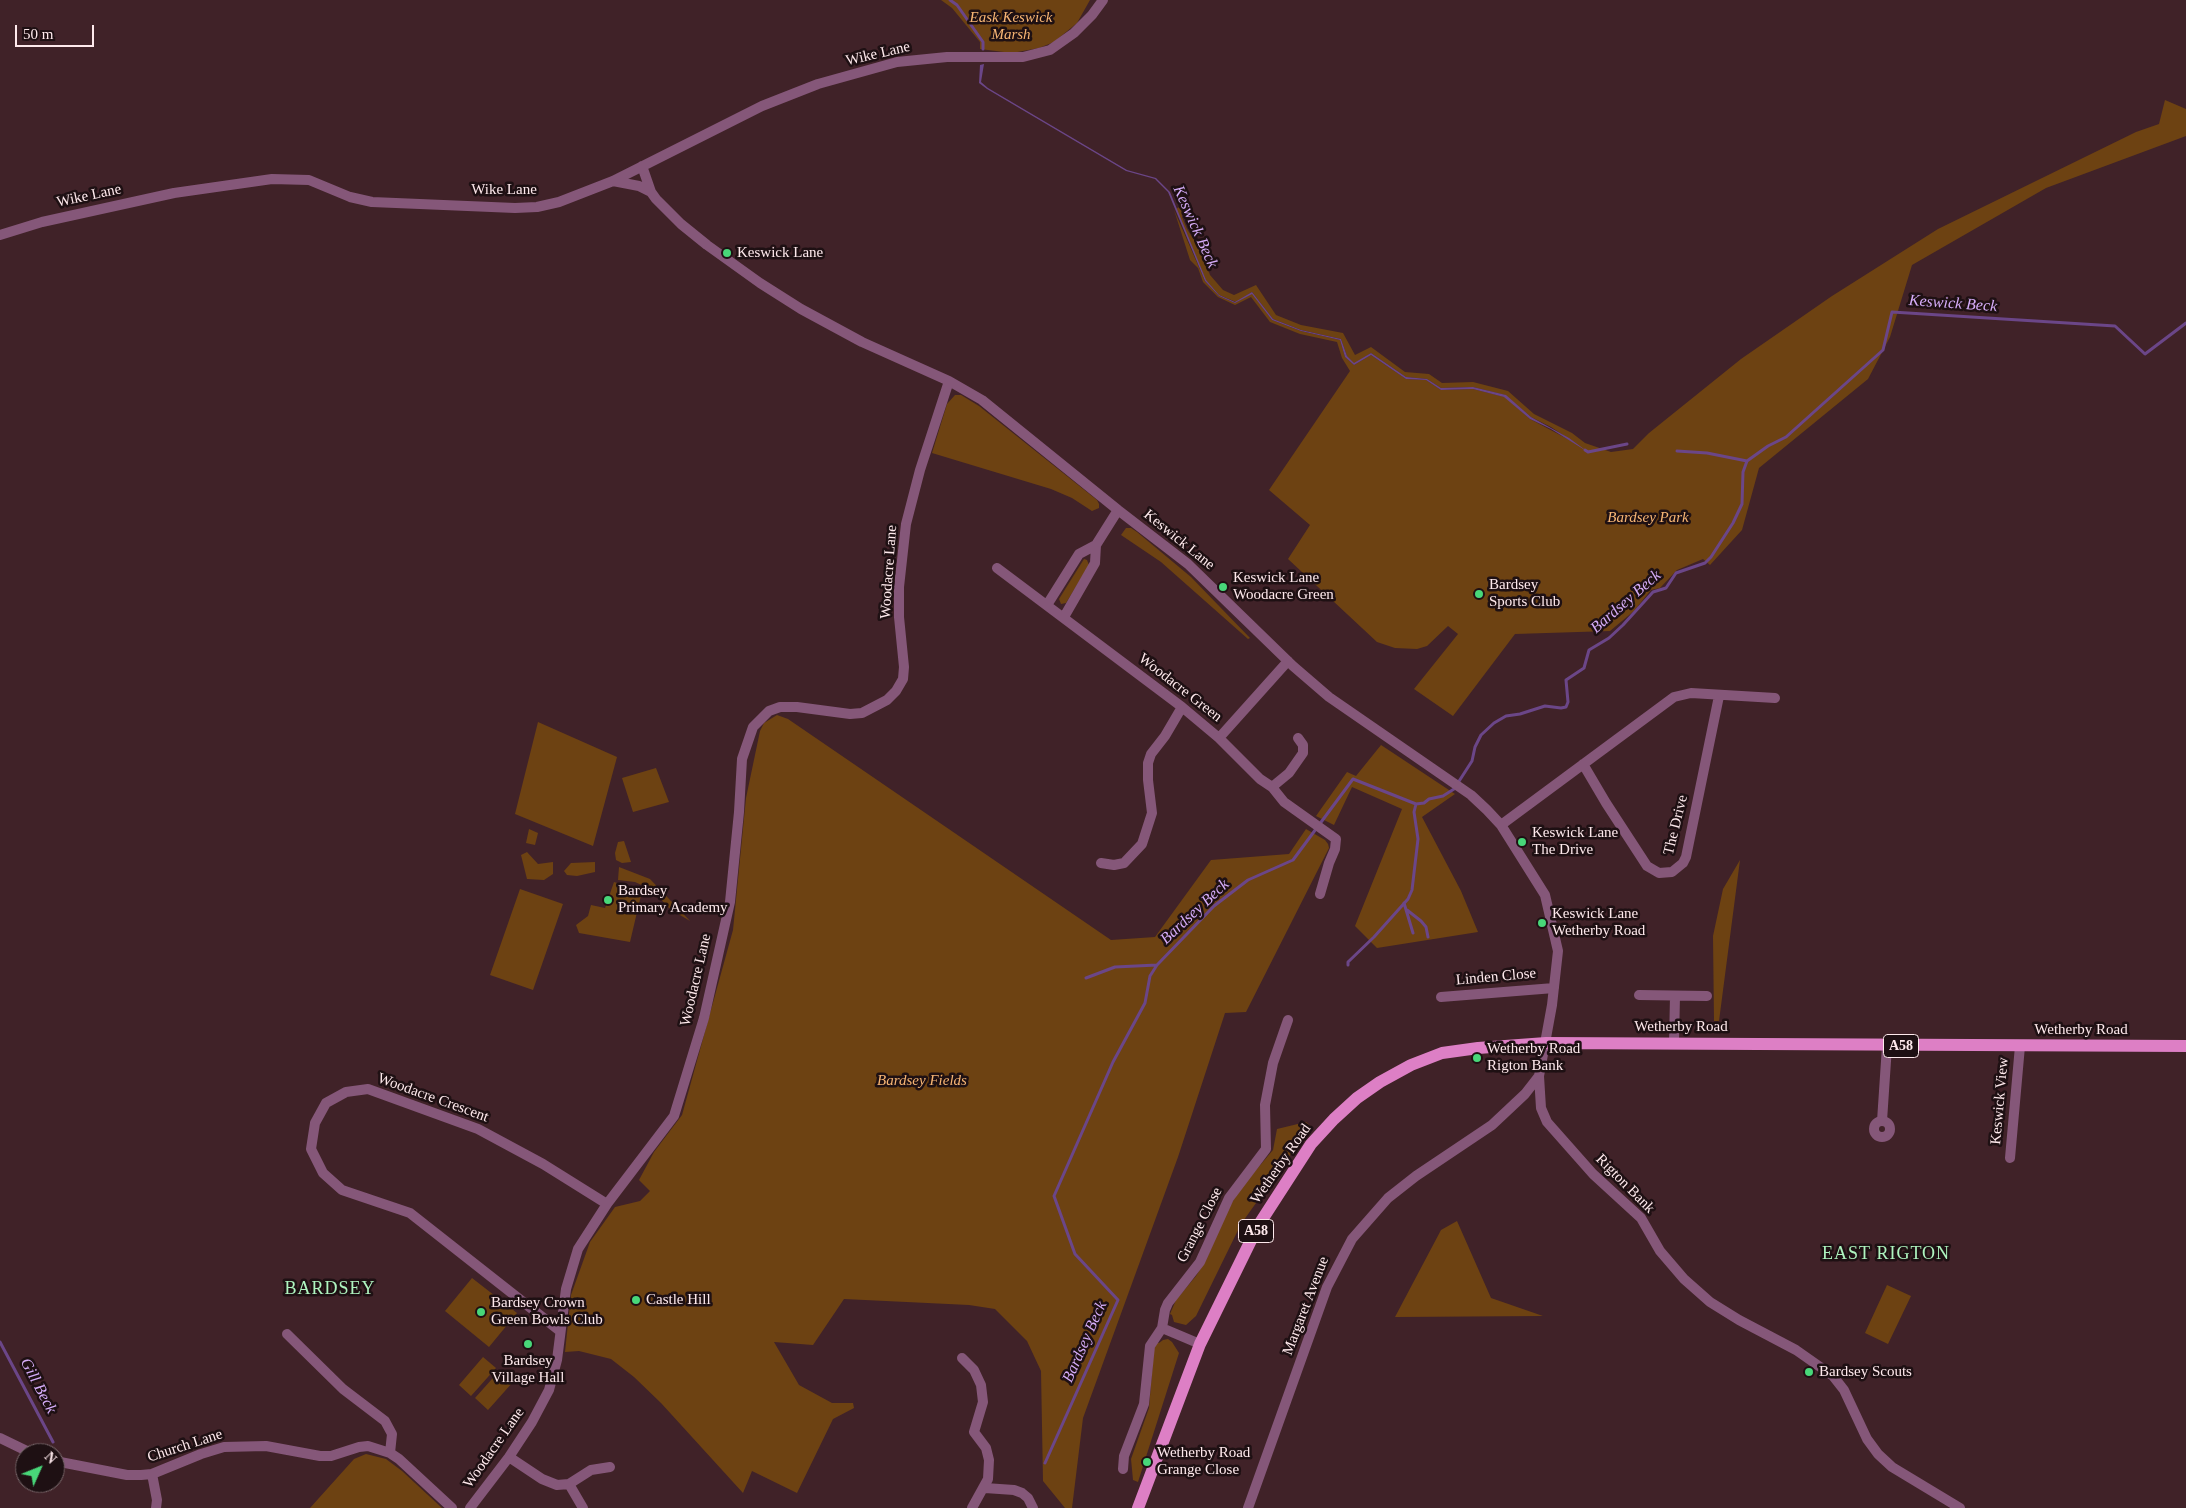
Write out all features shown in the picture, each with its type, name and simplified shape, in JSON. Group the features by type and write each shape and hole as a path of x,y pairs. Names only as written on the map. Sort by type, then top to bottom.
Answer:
{"main road":[{"name":"Wetherby Road","path":"1138,1508 1200,1344 1258,1226 1312,1144 1334,1119 1357,1098 1380,1082 1411,1065 1442,1054 1478,1048 1546,1043 2186,1046"}],"street":[{"name":"Wike Lane","path":"0,235 42,222 174,193 272,179 309,180 350,197 372,202 515,208 537,207 558,202 612,181 762,106 818,84 897,62 947,58 1023,57 1050,50 1074,33 1092,15 1103,0"},
{"name":"Keswick Lane","path":"642,166 651,192"},
{"name":"Keswick Lane","path":"612,181 639,186 651,192 681,224 760,283 862,342 949,381 982,400 1188,564 1288,661 1346,710 1463,790 1487,810 1501,825 1545,895 1558,951 1546,1043"},
{"name":"Woodacre Lane","path":"470,1508 509,1457 532,1422 549,1390 557,1360 566,1289 578,1249 607,1204 674,1116 704,1018 730,902 742,759 747,740 754,727 769,711 797,707 850,714 862,713 887,700 896,690 902,679 904,667 899,617 899,587 906,524 920,470 949,381"},
{"path":"1064,617 1095,563 1096,545 1118,510"},
{"path":"1047,605 1079,554 1096,545"},
{"name":"Woodacre Green","path":"997,568 1182,707 1219,738 1288,661"},
{"path":"1501,825 1674,697 1691,693 1775,698"},
{"name":"The Drive","path":"1584,764 1606,803 1647,866 1659,873 1672,872 1678,868 1686,857 1719,696"},
{"path":"1101,862 1114,865 1124,863 1142,844 1152,813 1148,763 1151,754 1165,736 1182,707"},
{"path":"1219,738 1260,779 1272,787 1284,802 1336,839 1337,844 1324,877 1320,894"},
{"path":"1272,787 1289,773 1303,753 1303,744 1298,738"},
{"name":"Linden Close","path":"1441,997 1554,988"},
{"path":"1639,995 1707,996"},
{"path":"1674,1044 1675,996"},
{"name":"Grange Close","path":"1123,1469 1124,1456 1144,1404 1150,1346 1162,1328 1168,1303 1200,1262 1229,1198 1266,1149 1265,1105 1273,1063 1288,1020"},
{"name":"Rigton Bank","path":"1546,1043 1539,1076 1541,1108 1547,1122 1593,1174 1641,1218 1660,1251 1684,1279 1710,1302 1739,1320 1796,1350 1833,1376 1851,1402 1867,1438 1878,1454 1892,1466 1960,1508"},
{"path":"1882,1121 1887,1046"},
{"name":"Keswick View","path":"2010,1158 2020,1046"},
{"name":"Margaret Avenue","path":"1248,1508 1327,1287 1352,1239 1388,1198 1416,1176 1492,1125 1525,1094 1539,1076"},
{"name":"Woodacre Crescent","path":"560,1330 410,1213 342,1190 323,1173 310,1149 315,1123 326,1102 346,1092 368,1089 478,1129 543,1164 607,1204"},
{"path":"1162,1328 1200,1344"},
{"path":"287,1334 343,1389 385,1421 392,1434 390,1453"},
{"path":"962,1358 974,1370 981,1385 982,1402 974,1432 986,1448 989,1460 988,1479 985,1488 972,1508"},
{"path":"0,1438 15,1446"},
{"name":"Church Lane","path":"65,1463 127,1475 152,1474 201,1454 224,1447 266,1446 320,1456 331,1456 368,1446 390,1453 452,1508"},
{"path":"509,1457 542,1479 557,1485 569,1484 591,1470 610,1467"},
{"path":"152,1474 156,1490 156,1508"},
{"path":"569,1484 583,1508"},
{"path":"985,1488 1014,1490 1022,1493 1028,1498 1033,1508"}],"green space":[{"name":"Eask Keswick Marsh","path":"941,0 1090,0 1077,23 1054,42 1039,48 1012,53 980,49 980,42 952,8"},
{"name":"Bardsey Park","path":"2165,100 2186,109 2186,136 2046,188 1912,265 1890,337 1868,379 1759,468 1742,530 1710,565 1703,559 1677,570 1660,588 1651,590 1634,611 1610,631 1515,634 1453,716 1414,689 1458,634 1448,626 1427,646 1417,649 1395,648 1377,642 1288,559 1310,525 1269,490 1350,371 1342,358 1337,342 1300,334 1270,322 1251,297 1235,305 1218,297 1203,282 1198,268 1190,260 1174,210 1205,281 1219,296 1235,303 1252,293 1272,320 1301,331 1340,340 1345,357 1354,365 1371,355 1406,379 1426,380 1441,390 1473,389 1505,397 1530,419 1575,443 1551,427 1531,417 1505,395 1473,387 1441,388 1427,379 1406,377 1371,353 1354,364 1347,356 1341,339 1301,330 1273,319 1252,292 1236,302 1219,295 1206,281 1176,209 1181,206 1182,217 1187,229 1201,251 1210,275 1223,290 1234,295 1256,285 1276,315 1301,325 1343,333 1355,355 1371,347 1405,372 1429,374 1442,383 1473,382 1508,391 1534,414 1572,433 1585,443 1611,452 1633,449 1649,433 1741,359 1832,296 1938,229 2136,132 2159,124"},
{"path":"955,395 961,395 979,406 1097,500 1099,508 1092,511 1072,498 1051,489 932,453 947,404"},
{"path":"1126,528 1131,528 1137,532 1191,577 1250,638 1248,639 1161,562 1121,535"},
{"path":"1084,559 1087,560 1089,565 1066,603 1061,604 1059,599"},
{"name":"Bardsey Fields","path":"777,715 788,719 1111,940 1155,937 1211,860 1289,854 1306,829 1325,840 1328,844 1329,848 1246,1012 1225,1013 1178,1157 1083,1418 1072,1508 1065,1508 1043,1481 1041,1371 1027,1341 995,1309 969,1305 844,1299 813,1345 774,1342 799,1385 832,1403 853,1403 854,1408 833,1419 797,1493 752,1471 743,1493 661,1403 634,1377 611,1359 579,1351 565,1352 571,1295 590,1242 615,1207 640,1201 650,1191 639,1180 654,1152 682,1115 733,930 746,798 760,731 764,723"},
{"path":"538,722 617,757 593,846 515,814"},
{"path":"1381,745 1455,794 1422,817 1461,891 1478,932 1377,948 1355,926 1402,809 1352,787 1334,825 1316,816 1347,772 1356,776"},
{"path":"656,768 669,802 633,812 622,778"},
{"path":"529,829 538,833 535,845 526,843"},
{"path":"624,841 631,862 622,863 616,860 615,853 618,842"},
{"path":"527,852 538,864 553,862 553,874 544,880 527,879 521,855"},
{"path":"1740,860 1719,1021 1714,1021 1713,936 1723,889"},
{"path":"595,862 595,872 577,876 567,875 564,871 571,863"},
{"path":"619,867 650,879 690,921 670,909 652,890 635,882 618,880"},
{"path":"614,882 642,891 630,942 579,933 576,925 588,916 591,905 605,908"},
{"path":"520,889 563,904 533,990 490,975"},
{"path":"1306,1122 1313,1128 1296,1147 1241,1224 1196,1316 1186,1325 1174,1322 1170,1314 1176,1300 1196,1276 1206,1260 1227,1211 1240,1189 1273,1150 1277,1129"},
{"path":"1457,1221 1491,1298 1543,1316 1395,1317 1441,1230"},
{"name":"Bardsey Crown Green Bowls Club","path":"472,1278 517,1313 489,1347 445,1311"},
{"path":"1887,1285 1911,1296 1888,1344 1865,1333"},
{"path":"1168,1339 1179,1353 1138,1482 1133,1480 1131,1459 1149,1408 1154,1349 1156,1342 1159,1343"},
{"path":"483,1357 496,1368 471,1396 459,1385"},
{"path":"500,1370 513,1382 488,1410 475,1398"},
{"path":"366,1454 386,1459 402,1471 442,1508 310,1508 354,1459"}],"shaded area":[{"path":"984,64 981,82 988,88 1127,170 1156,178 1170,192 1206,280 1219,295 1235,302 1252,292 1273,319 1301,330 1341,339 1347,356 1354,363 1371,353 1406,377 1427,379 1441,388 1473,387 1506,395 1531,417 1569,438 1588,452 1551,429 1530,419 1504,397 1473,389 1441,390 1426,380 1406,379 1371,355 1354,365 1345,357 1340,340 1301,331 1272,320 1252,294 1235,303 1219,296 1205,281 1168,192 1155,179 1126,171 987,89 979,83 980,65"}],"waterway":[{"name":"Keswick Beck","path":"950,0 957,5 983,42 983,49"},
{"name":"Keswick Beck","path":"1677,451 1707,453 1747,461 1768,446 1786,437 1883,350 1892,312 2115,326 2145,354 2186,323"},
{"name":"Keswick Beck","path":"1585,450 1588,452 1627,444"},
{"name":"Bardsey Beck","path":"1045,1463 1118,1300 1075,1254 1054,1196 1113,1062 1145,1003 1150,976 1157,965 1214,906 1248,880 1293,860 1353,779 1416,804 1424,803 1429,799 1443,796 1454,789 1472,761 1475,747 1481,735 1494,723 1506,716 1520,714 1545,706 1566,707 1568,702 1566,680 1584,668 1589,650 1609,638 1653,592 1666,588 1676,573 1705,563 1711,557 1733,523 1742,504 1743,472 1747,461"},
{"path":"1348,965 1348,962 1374,937 1408,899 1412,890 1418,839 1414,812 1416,804"},
{"path":"1404,903 1413,933"},
{"path":"1407,910 1426,927 1428,937"},
{"path":"1086,978 1115,967 1157,965"},
{"name":"Gill Beck","path":"0,1342 53,1442"}],"place":[{"name":"Keswick Lane","path":"727,253"},
{"name":"Keswick Lane Woodacre Green","path":"1223,587"},
{"name":"Bardsey Sports Club","path":"1479,594"},
{"name":"Keswick Lane The Drive","path":"1522,842"},
{"name":"Bardsey Primary Academy","path":"608,900"},
{"name":"Keswick Lane Wetherby Road","path":"1542,923"},
{"name":"Wetherby Road Rigton Bank","path":"1477,1058"},
{"name":"Castle Hill","path":"636,1300"},
{"name":"Bardsey Crown Green Bowls Club","path":"481,1312"},
{"name":"Bardsey Village Hall","path":"528,1344"},
{"name":"Bardsey Scouts","path":"1809,1372"},
{"name":"Wetherby Road Grange Close","path":"1147,1462"}],"district":[{"name":"EAST RIGTON","path":"1886,1254"},
{"name":"BARDSEY","path":"330,1289"}]}
